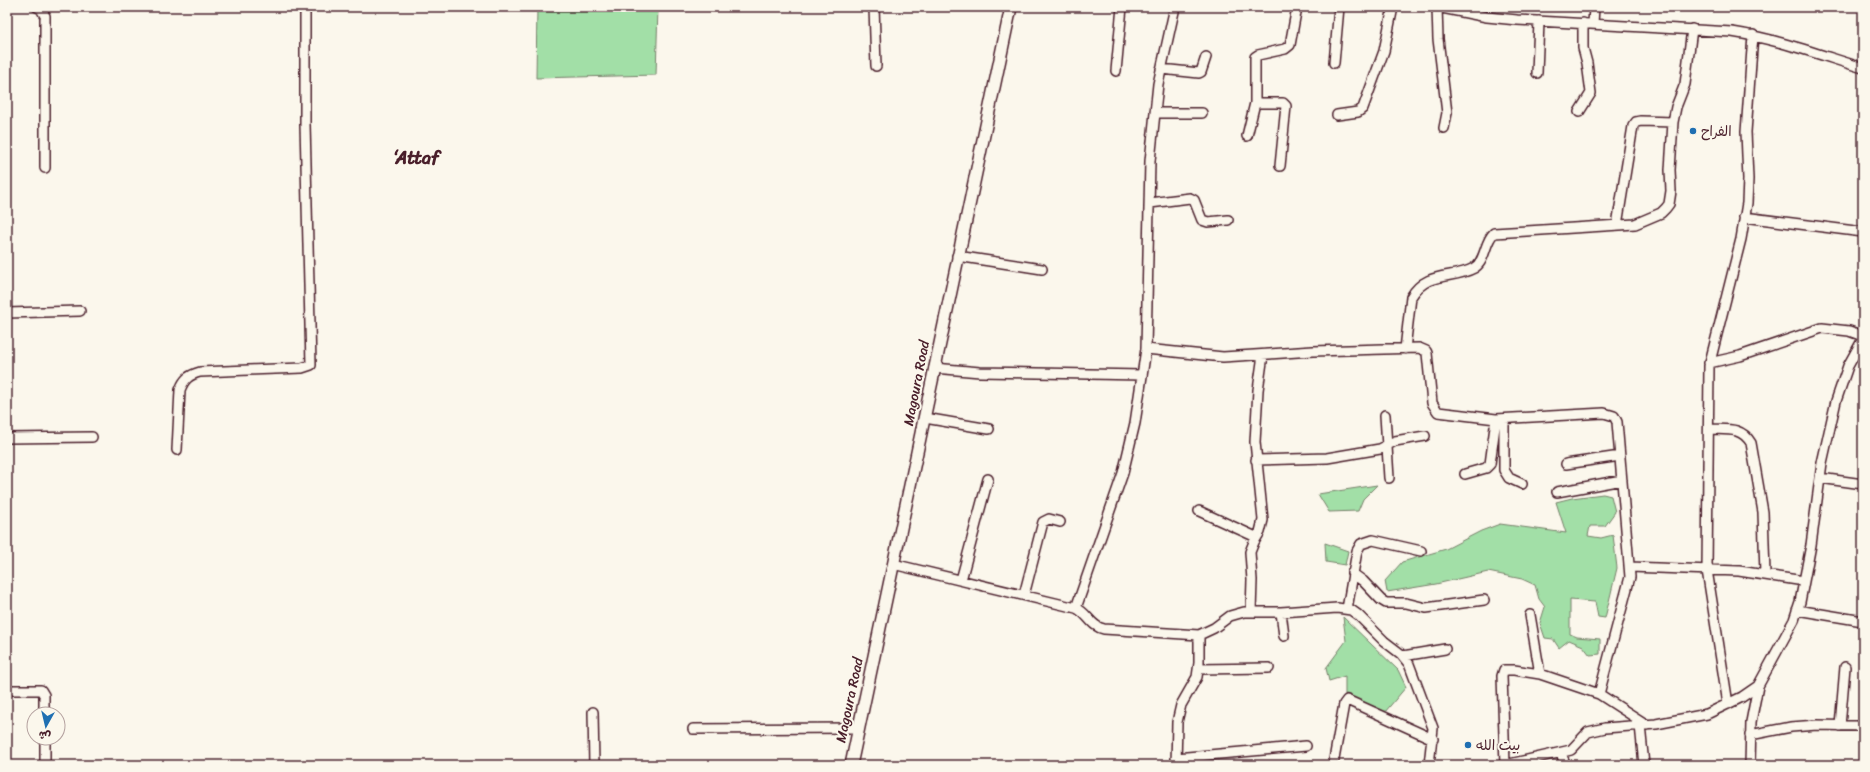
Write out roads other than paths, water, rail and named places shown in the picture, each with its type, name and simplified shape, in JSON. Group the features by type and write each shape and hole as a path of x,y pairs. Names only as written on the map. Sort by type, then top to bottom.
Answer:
{"street":[{"path":"37,7 41,9 45,16 45,168"},
{"path":"177,450 180,390 182,383 189,375 200,372 302,368 311,365 305,124 305,7"},
{"path":"874,7 876,66"},
{"name":"Magoura Road","path":"851,765 925,418 957,256 1011,7"},
{"path":"1116,71 1122,7"},
{"path":"1076,608 1123,472 1135,423 1146,349 1150,161 1161,70 1175,7"},
{"path":"1247,136 1255,103 1255,58 1258,55 1285,49 1290,45 1297,7"},
{"path":"1334,63 1339,7"},
{"path":"1337,115 1358,112 1364,108 1384,51 1393,7"},
{"path":"1444,128 1447,113 1438,39 1437,7 1487,17 1692,29 1753,36 1863,68"},
{"path":"1593,24 1594,7"},
{"path":"1537,73 1539,21"},
{"path":"1579,112 1591,93 1587,63 1582,48 1583,23"},
{"path":"1405,349 1411,296 1414,291 1428,280 1475,267 1480,260 1489,238 1494,233 1635,224 1644,222 1661,213 1669,204 1672,192 1670,170 1673,122 1676,107 1685,84 1692,29"},
{"path":"1728,704 1707,570 1709,363 1741,239 1748,191 1746,132 1753,36"},
{"path":"1161,70 1199,73 1201,72 1206,57"},
{"path":"1255,103 1283,104 1286,106 1280,166"},
{"path":"1155,113 1202,113"},
{"path":"1617,226 1633,126 1636,122 1641,120 1673,122"},
{"path":"1150,203 1190,198 1194,200 1202,220 1208,222 1228,220"},
{"path":"1744,217 1863,232"},
{"path":"957,256 1042,269"},
{"path":"7,313 80,311"},
{"path":"1709,363 1740,356 1822,328 1849,331 1863,336"},
{"path":"1750,765 1750,735 1758,686 1797,610 1804,581 1820,478 1838,394 1848,366 1859,355 1863,339"},
{"path":"1146,349 1212,357 1419,348 1426,350 1432,403 1435,410 1441,413 1500,419 1608,413 1614,416 1620,456 1630,577 1599,694"},
{"path":"1251,612 1252,580 1250,558 1252,547 1260,532 1263,520 1256,460 1256,407 1263,355"},
{"path":"934,368 980,372 1142,375"},
{"path":"1385,415 1389,478"},
{"path":"925,418 989,430"},
{"path":"1465,474 1486,468 1490,464 1500,419"},
{"path":"1500,419 1504,470 1508,478 1522,484"},
{"path":"1709,429 1739,431 1746,436 1751,443 1762,512 1765,574"},
{"path":"1256,460 1328,458 1378,450 1395,441 1425,436"},
{"path":"7,438 92,437"},
{"path":"1566,464 1620,456"},
{"path":"1820,478 1863,484"},
{"path":"961,580 988,479"},
{"path":"1557,492 1622,480"},
{"path":"1199,511 1256,537"},
{"path":"1024,595 1043,522 1049,520 1060,522"},
{"path":"1347,609 1352,573 1358,547 1368,540 1421,551"},
{"path":"893,564 1076,608 1083,612 1093,624 1100,628 1199,635 1214,628 1230,616 1237,613 1337,608 1347,609 1358,614 1384,641 1403,656 1411,668 1432,724 1433,739 1429,765"},
{"path":"1630,567 1739,570 1804,581"},
{"path":"1352,573 1363,581 1381,600 1386,603 1406,603 1426,608 1484,600"},
{"path":"1797,610 1863,621"},
{"path":"1281,612 1284,636"},
{"path":"1530,615 1540,674"},
{"path":"1199,635 1199,669 1197,677 1179,712 1176,732 1176,762 1306,746"},
{"path":"1403,656 1445,649"},
{"path":"1840,726 1845,667"},
{"path":"1199,669 1269,668"},
{"path":"1644,725 1599,694 1540,674 1510,669 1504,670 1503,672 1505,765 1561,754 1574,748 1588,732 1605,728 1644,725 1695,718 1714,712 1742,698 1758,686"},
{"path":"7,690 41,690 44,695 44,706"},
{"path":"1333,765 1344,704 1347,700 1433,739"},
{"path":"593,712 594,765"},
{"path":"1644,725 1644,765"},
{"path":"1750,735 1817,725 1863,726"},
{"path":"693,729 859,728"},
{"path":"45,746 45,765"},
{"path":"1561,754 1566,765"}],"place":[{"name":"الفراح","path":"1693,131"},
{"name":"بيت الله","path":"1468,745"}],"district":[{"name":"‘Attaf","path":"416,158"}]}
